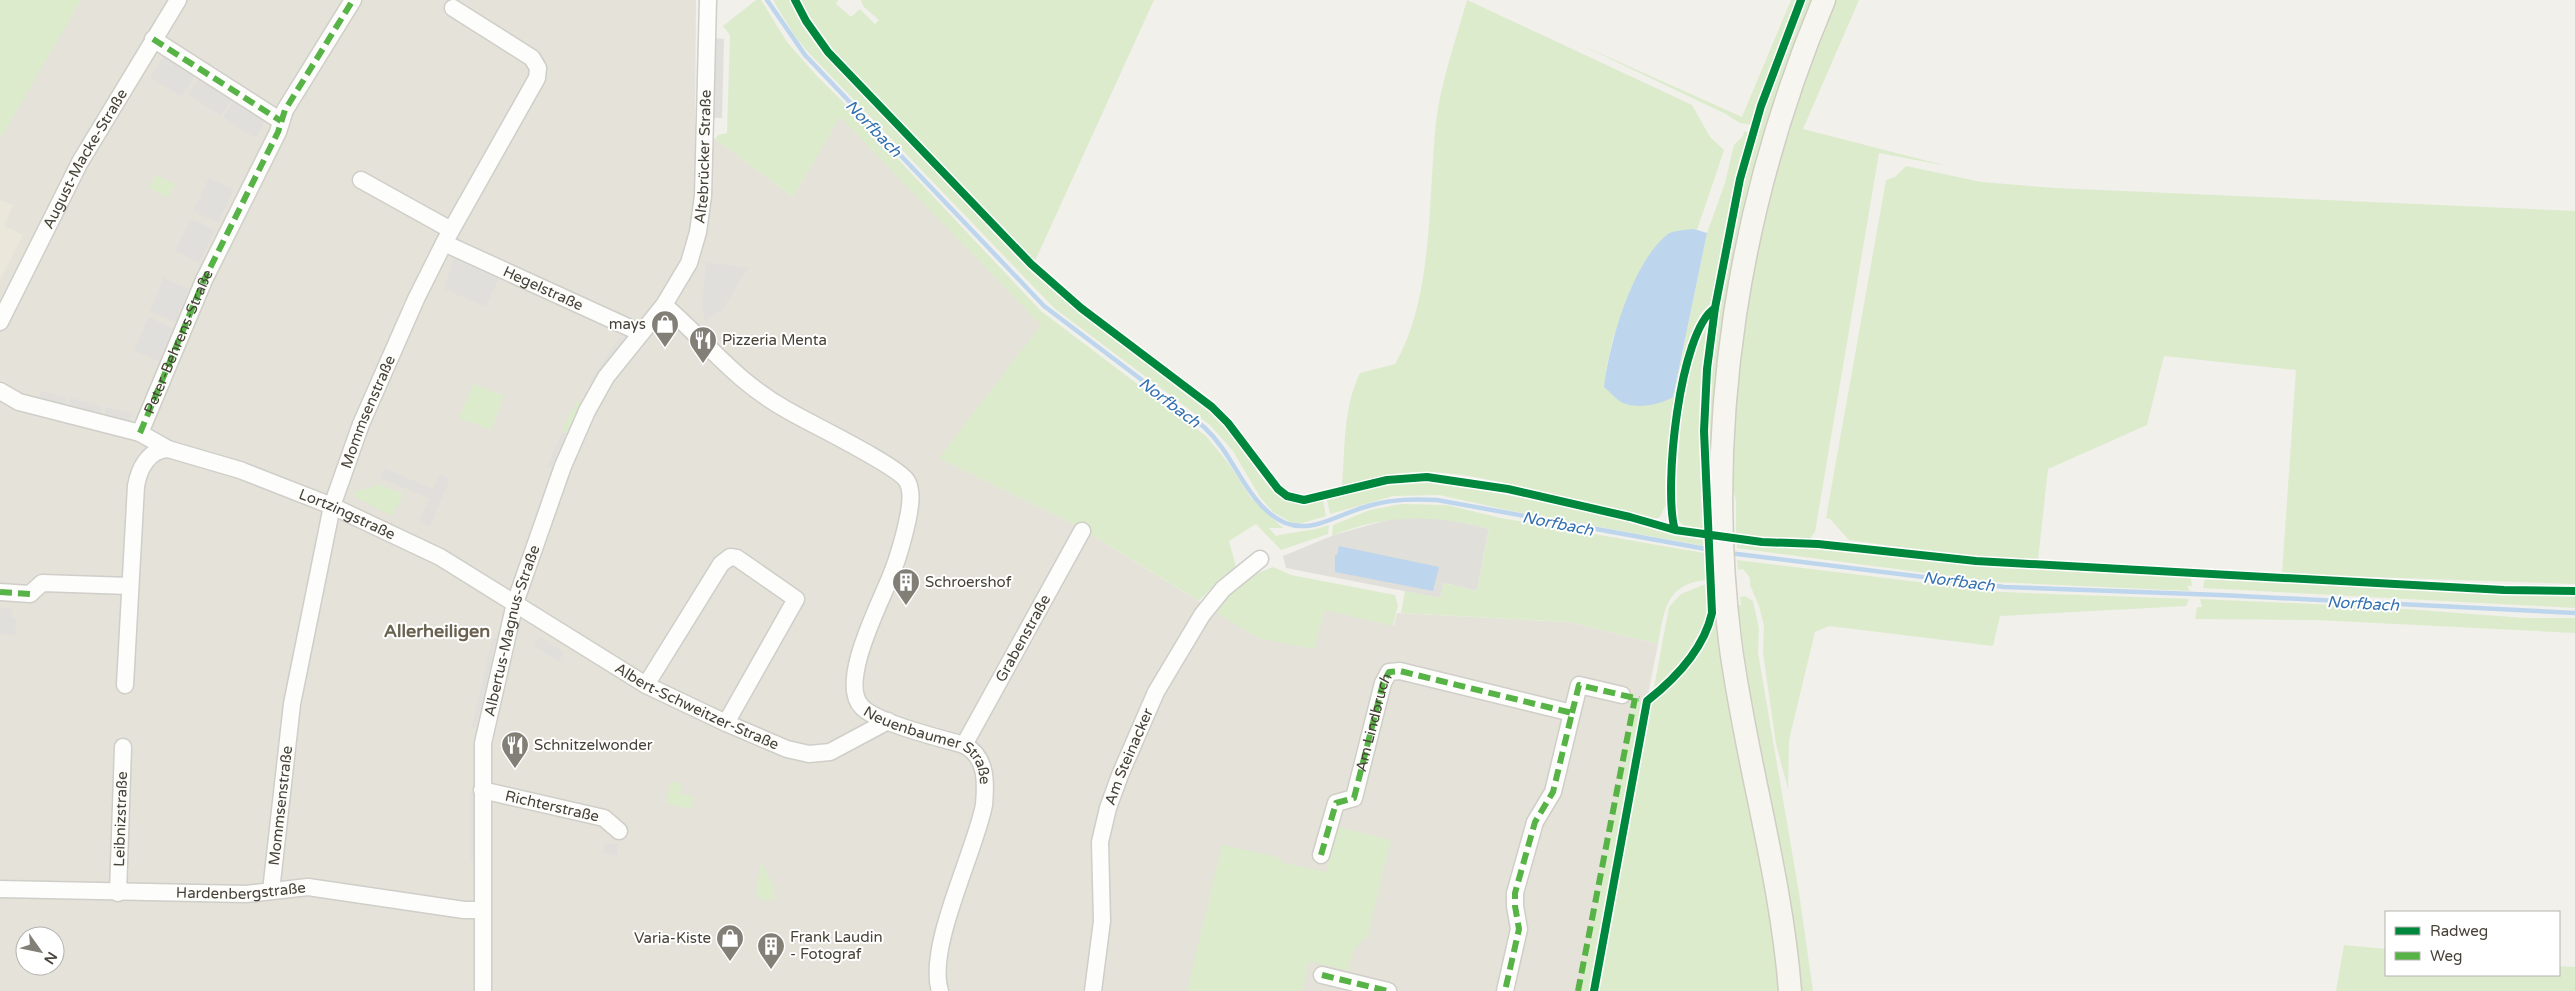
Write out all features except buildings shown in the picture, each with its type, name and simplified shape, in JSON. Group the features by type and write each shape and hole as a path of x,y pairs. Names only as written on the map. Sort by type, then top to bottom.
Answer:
{"main road":[{"path":"1790,991 1777,894 1735,672 1727,606 1722,500 1727,374 1746,246 1778,125 1800,60 1824,0"}],"street":[{"name":"August-Macke-Straße","path":"0,322 80,162 178,0"},
{"name":"Peter-Behrens-Straße","path":"0,390 19,402 140,433 204,280 278,132 285,110 353,0"},
{"name":"Altebrücker Straße","path":"664,305 689,263 700,222 708,0"},
{"name":"Mommsenstraße","path":"271,891 292,704 332,506 361,424 391,351 448,237 534,87 538,68 532,58 453,8"},
{"path":"153,39 281,121"},
{"name":"Hegelstraße","path":"362,180 448,237 641,333"},
{"name":"Albertus-Magnus-Straße","path":"483,991 481,910 482,790 485,730 515,604 563,466 587,411 606,377 664,305"},
{"name":"Neuenbaumer Straße","path":"664,305 747,385 786,410 883,463 907,482 910,506 900,549 866,637 854,680 855,693 860,705 870,713 888,721 964,745 974,751 982,764 985,781 984,805 940,951 937,981 940,991"},
{"name":"Lortzingstraße","path":"140,433 168,449 247,472 332,506 440,557 515,604"},
{"path":"125,684 133,503 137,479 147,460 162,449 168,449"},
{"name":"Grabenstraße","path":"964,745 1082,531"},
{"path":"646,684 725,560 736,558 796,598 726,724"},
{"name":"Am Steinacker","path":"1093,991 1102,921 1100,842 1108,808 1123,766 1156,692 1202,615 1223,589 1260,558"},
{"path":"0,592 30,594 42,583 130,586"},
{"name":"Albert-Schweitzer-Straße","path":"515,604 646,684 726,724 786,749 814,754 835,750 888,721"},
{"name":"Am Lindbruch","path":"1321,855 1336,803 1354,798 1383,683 1389,672 1400,671 1572,713"},
{"path":"1505,991 1520,929 1515,906 1515,893 1535,822 1553,792 1579,685 1622,695"},
{"name":"Leibnizstraße","path":"118,893 123,747"},
{"name":"Richterstraße","path":"482,790 604,818 619,832"},
{"name":"Hardenbergstraße","path":"0,889 118,893 246,894 308,887 464,910 481,910"},
{"path":"1322,975 1388,991"}],"shaded area":[{"path":"0,0 696,0 695,124 793,197 840,116 1042,325 940,458 1076,525 1258,638 1325,609 1394,626 1397,613 1569,622 1658,644 1614,866 1612,866 1613,869 1590,991 0,991"},
{"path":"713,38 724,39 722,118 710,118"},
{"path":"165,54 196,74 182,97 150,77"},
{"path":"200,76 233,97 221,116 188,95"},
{"path":"235,99 267,119 255,138 223,117"},
{"path":"209,178 234,189 218,223 193,211"},
{"path":"0,200 13,205 4,226 23,235 0,280"},
{"path":"190,219 215,230 200,263 175,251"},
{"path":"454,257 499,277 486,307 444,289"},
{"path":"706,263 749,267 722,310 705,322 702,306"},
{"path":"163,278 189,289 176,322 150,312"},
{"path":"148,317 173,328 159,361 134,351"},
{"path":"627,337 593,383 590,380 620,338"},
{"path":"41,391 66,397 64,406 38,400"},
{"path":"71,398 102,406 100,415 69,407"},
{"path":"106,407 132,413 130,422 104,416"},
{"path":"562,432 566,434 551,469 547,467"},
{"path":"384,468 433,489 440,474 450,479 430,527 419,522 429,498 380,478"},
{"path":"1398,517 1444,519 1489,528 1477,591 1444,583 1440,598 1286,568 1283,556 1334,535"},
{"path":"0,608 12,608 11,618 16,619 15,635 0,634"},
{"path":"497,636 476,728 472,727 492,640"},
{"path":"540,637 564,652 559,662 534,646"},
{"path":"470,793 475,793 475,862 470,862"},
{"path":"605,843 618,844 617,856 603,854"}],"green space":[{"path":"0,0 81,0 0,139"},
{"path":"756,0 761,0 787,42 816,75 865,124 1041,311 1206,436 1229,464 1251,498 1283,528 1269,528 1276,536 1329,525 1328,534 1281,550 1256,524 1229,541 1236,567 1223,576 1199,601 1076,525 939,458 1041,325 840,117 793,197 715,139 718,135 727,133 730,35 723,26"},
{"path":"773,0 790,0 799,19 818,46 1046,284 1219,419 1240,445 1263,479 1277,494 1299,504 1323,501 1326,516 1299,524 1292,523 1273,512 1260,497 1233,451 1210,425 1054,308 807,51 794,35"},
{"path":"801,0 838,0 836,4 851,17 860,9 875,24 879,20 863,6 861,0 1154,0 1035,261 835,53 814,24"},
{"path":"1467,0 1692,105 1710,137 1724,150 1697,230 1694,229 1622,314 1613,338 1606,370 1673,397 1707,233 1725,183 1734,145 1743,136 1744,131 1750,134 1731,206 1712,304 1700,315 1676,400 1665,474 1666,504 1660,517 1650,521 1587,502 1469,476 1445,473 1397,474 1342,487 1346,429 1354,386 1360,373 1395,364 1408,337 1417,308 1427,246 1438,107"},
{"path":"1791,0 1798,0 1753,125 1740,123 1726,114 1579,44 1742,117"},
{"path":"1805,0 1812,0 1769,118 1757,158 1746,198 1729,280 1719,365 1711,499 1708,437 1710,373 1717,309 1728,245 1742,181 1761,119"},
{"path":"1835,0 1859,0 1803,129 1947,166 1879,153 1815,532 1809,540 1736,536 1736,501 1733,490 1734,427 1739,364 1758,240 1773,178 1791,118 1811,58"},
{"path":"1906,166 1981,182 2055,188 2575,211 2575,584 2282,574 2296,370 2164,356 2147,425 2048,469 2038,560 1950,554 1849,540 1830,519 1826,518 1886,180 1895,177"},
{"path":"156,175 175,184 168,198 149,188"},
{"path":"1710,317 1701,420 1703,533 1691,530 1680,523 1676,515 1674,500 1682,414 1689,370 1702,331"},
{"path":"473,384 504,396 491,430 459,418"},
{"path":"577,401 581,404 566,433 562,430"},
{"path":"1433,481 1584,510 1663,532 1704,540 1704,546 1512,511 1439,495 1393,496 1330,514 1327,500 1382,484"},
{"path":"378,484 403,494 392,516 353,496 356,491 371,488"},
{"path":"1401,504 1447,505 1501,518 1704,553 1706,580 1682,587 1674,594 1665,611 1658,644 1569,622 1401,613 1405,591 1440,598 1444,583 1477,591 1489,529 1450,521 1410,519 1370,524 1332,536 1333,525 1370,510"},
{"path":"1737,543 1796,548 1822,548 1958,563 2167,574 2187,576 2191,579 2192,586 2187,586 2190,591 1995,582 1737,548"},
{"path":"1737,560 2001,592 2189,599 2186,606 2000,616 1993,646 1829,626 1815,632 1789,740 1788,789 1776,744 1763,653 1764,626 1759,606 1750,585 1750,578 1743,569 1738,570"},
{"path":"1273,567 1291,575 1395,595 1398,605 1393,626 1325,610 1314,649 1258,638 1214,611 1240,585"},
{"path":"2209,577 2506,595 2575,596 2575,608 2203,588 2204,581"},
{"path":"1706,584 1708,618 1680,665 1653,693 1669,607 1681,594"},
{"path":"1745,596 1753,601 1759,628 1758,653 1799,893 1813,991 1799,991 1753,721 1738,605 1741,605 1740,597"},
{"path":"2200,599 2378,607 2525,618 2575,618 2575,633 2316,620 2195,619 2197,607 2202,607"},
{"path":"1717,616 1765,877 1781,991 1598,991 1651,704 1682,673"},
{"path":"1635,700 1645,702 1614,866 1612,866 1613,869 1590,991 1580,991"},
{"path":"671,782 682,784 680,794 694,797 691,809 666,803"},
{"path":"1338,827 1391,840 1367,938 1356,948 1349,971 1309,961 1302,991 1187,991 1222,845 1277,857 1284,863 1326,872"},
{"path":"762,862 774,889 775,897 767,901 758,897 756,888"},
{"path":"2344,945 2385,949 2385,976 2560,976 2560,966 2575,967 2575,991 2336,991"}],"water":[{"path":"1694,229 1707,233 1673,397 1648,405 1635,406 1623,403 1604,387 1611,349 1624,305 1633,283 1655,247 1668,234 1680,230"},
{"path":"1339,546 1439,567 1433,591 1335,572 1335,555 1337,555"}],"waterway":[{"name":"Norfbach","path":"767,0 805,55 1044,306 1204,427 1221,446 1252,495 1274,517 1288,524 1314,525 1380,503 1404,500 1437,500 1717,551"},
{"name":"Norfbach","path":"1729,553 2004,587 2220,595 2575,613"}],"marked path":[{"path":"140,433 204,280 278,132 285,110 353,0"},
{"path":"153,39 281,121"},
{"path":"0,592 30,594"},
{"path":"1321,855 1336,803 1354,798 1383,683 1389,672 1400,671 1572,713 1553,792 1535,822 1515,893 1519,929 1505,991"},
{"path":"1572,713 1579,685 1639,699"},
{"path":"1578,991 1635,698"},
{"path":"1322,975 1388,991"}],"cycle path":[{"path":"795,0 806,21 828,52 1031,264 1081,308 1212,407 1228,423 1278,489 1287,496 1304,500 1387,480 1427,477 1508,489 1630,517 1675,530 1762,542 1818,544 1976,561 2504,590 2575,591"},
{"path":"1594,991 1647,701 1668,683 1687,662 1702,638 1712,613 1704,431 1707,369 1715,308 1740,179 1761,106 1801,0"},
{"path":"1675,530 1671,482 1677,413 1683,378 1692,347 1702,323 1715,308"}],"place":[{"name":"mays","path":"665,348"},
{"name":"Pizzeria Menta","path":"703,364"},
{"name":"Schroershof","path":"906,606"},
{"name":"Schnitzelwonder","path":"515,769"},
{"name":"Varia-Kiste","path":"730,962"},
{"name":"Frank Laudin - Fotograf","path":"771,970"}],"district":[{"name":"Allerheiligen","path":"437,631"}]}
